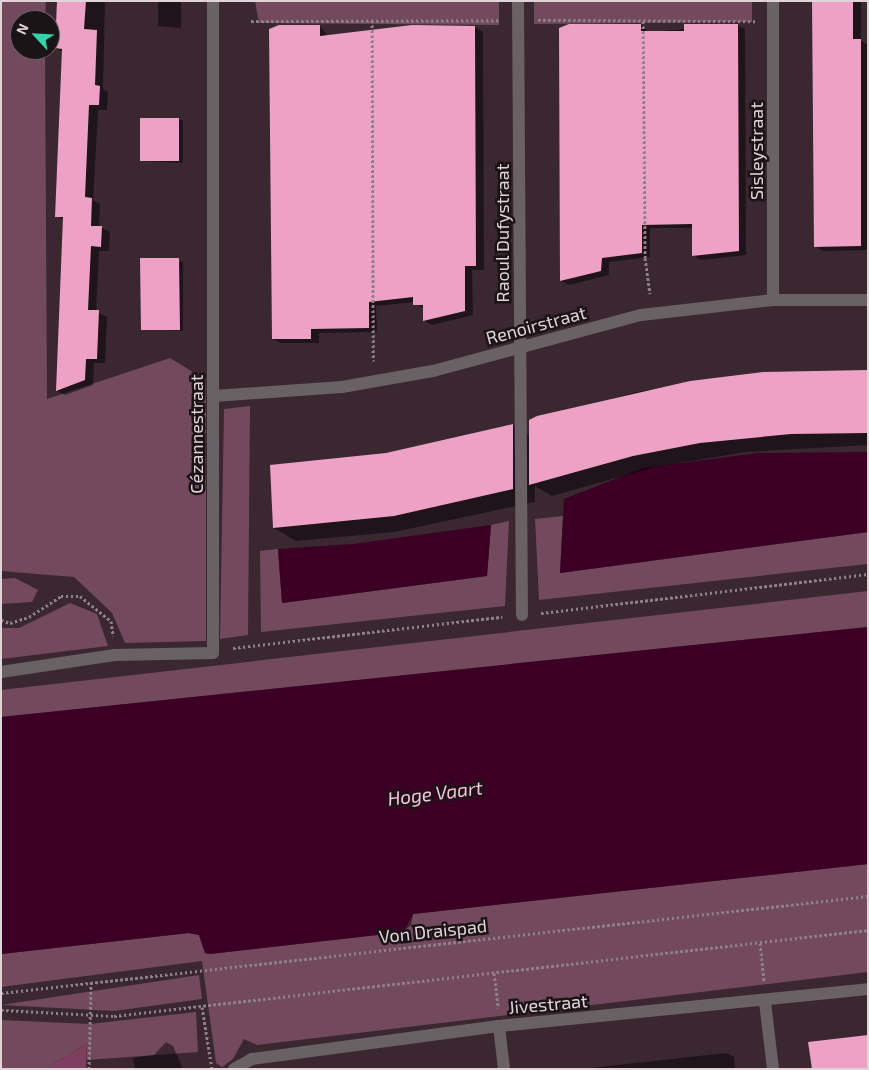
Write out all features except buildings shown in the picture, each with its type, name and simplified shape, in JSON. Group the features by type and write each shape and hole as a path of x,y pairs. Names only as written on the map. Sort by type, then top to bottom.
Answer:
{"street":[{"name":"Cézannestraat","path":"1,672 115,655 214,653 213,1"},
{"name":"Raoul Dufystraat","path":"518,1 522,615"},
{"name":"Sisleystraat","path":"773,1 773,300"},
{"name":"Renoirstraat","path":"214,396 373,382 653,314 773,300 868,300"},
{"name":"Jivestraat","path":"234,1069 252,1060 499,1026 765,1002 868,988"},
{"path":"765,1002 773,1069"},
{"path":"499,1026 504,1069"}],"path":[{"path":"372,20 373,382"},
{"path":"643,20 645,258 653,314"},
{"path":"1,620 10,623 29,617 61,596 80,596 111,621 115,655"},
{"name":"Von Draispad","path":"1,993 868,896"},
{"path":"1,1010 89,1013 114,1016 868,930"},
{"path":"760,942 765,1002"},
{"path":"494,973 499,1026"},
{"path":"89,1069 91,983"},
{"path":"202,1007 212,1069"}],"shaded area":[{"path":"1,1 46,1 46,10 10,10 10,60 45,60 47,399 170,358 206,380 206,641 125,643 112,613 74,577 1,571"},
{"path":"255,1 499,1 499,25 259,23"},
{"path":"534,1 752,1 752,22 534,24"},
{"path":"250,406 248,635 220,639 224,409"},
{"path":"563,516 560,573 868,532 868,564 539,600 535,519"},
{"path":"509,521 505,606 261,632 260,551 278,549 282,603 487,576 491,525"},
{"path":"15,578 38,590 32,602 1,604 1,579"},
{"path":"868,591 868,627 1,717 1,690"},
{"path":"70,603 97,614 108,646 1,659 1,628 19,628"},
{"path":"868,864 868,972 257,1045 244,1039 233,1059 222,1067 216,1063 202,961 1,987 1,954 189,933 199,935 205,953 210,954 402,932 411,925 413,914"},
{"path":"199,975 202,999 114,1011 1,1005"},
{"path":"196,1012 198,1052 87,1060 87,1044 45,1069 1,1069 1,1020 90,1024"},
{"path":"87,1044 86,1069 45,1069"}],"water":[{"path":"868,452 868,532 560,573 564,499 643,468 757,453"},
{"path":"491,525 487,576 282,603 278,549 353,544"},
{"name":"Hoge Vaart","path":"868,627 868,864 413,914 404,932 210,954 205,953 199,935 189,933 1,954 1,717"}]}
